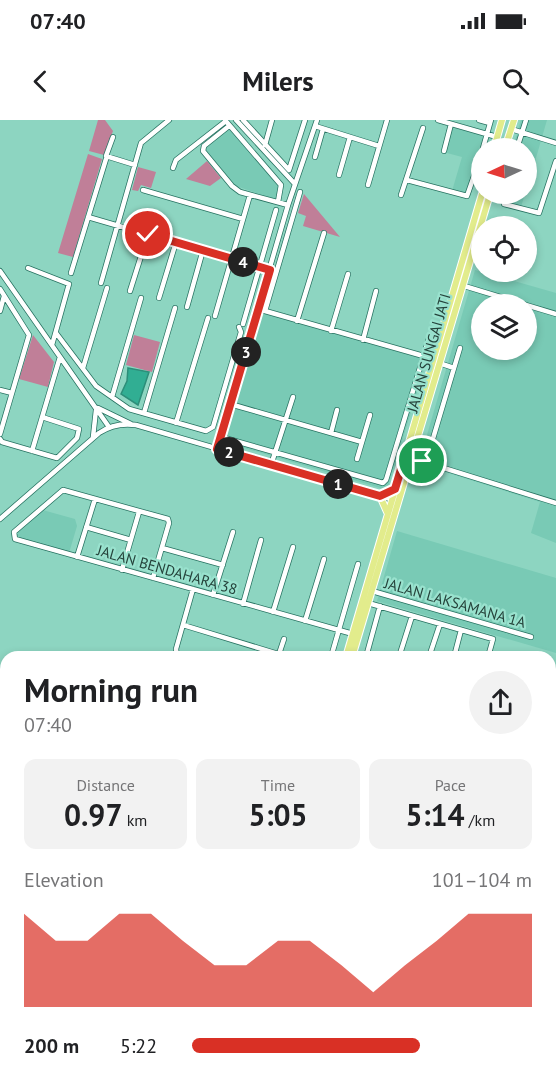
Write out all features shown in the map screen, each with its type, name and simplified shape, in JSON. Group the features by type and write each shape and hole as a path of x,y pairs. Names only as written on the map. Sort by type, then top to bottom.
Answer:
{"main road":[{"path":"497,137 502,121"},
{"name":"JALAN SUNGAI JATI","path":"348,651 405,456 415,435 479,204"},
{"name":"JALAN SUNGAI JATI","path":"415,435 414,424 462,285 487,204"},
{"path":"415,435 420,460"},
{"path":"354,651 408,472 420,460"},
{"path":"408,472 420,460"},
{"path":"387,516 380,496 395,489"}],"street":[{"path":"101,283 142,140 169,120"},
{"path":"236,120 295,184"},
{"path":"243,120 287,169 291,168 305,120"},
{"path":"265,145 272,120"},
{"path":"217,449 288,205 317,120"},
{"path":"368,185 387,120"},
{"path":"438,120 497,137"},
{"path":"479,120 491,122 486,138"},
{"path":"520,138 526,120"},
{"path":"226,122 204,146 203,151 232,186 250,195 288,205"},
{"path":"173,168 176,160 226,122"},
{"path":"226,122 281,184 278,202"},
{"path":"444,151 451,124"},
{"path":"512,124 522,132 556,143"},
{"path":"315,126 379,146"},
{"path":"401,195 423,128"},
{"path":"315,157 323,129"},
{"path":"339,176 350,137"},
{"path":"71,273 113,138"},
{"path":"106,158 135,165"},
{"path":"504,204 539,213 556,161"},
{"path":"407,180 465,196 470,194 471,191"},
{"path":"143,190 243,219"},
{"path":"265,311 300,192"},
{"path":"215,316 250,195"},
{"path":"56,333 96,386 129,409 206,431 213,427 276,210"},
{"path":"88,217 270,270"},
{"path":"297,321 324,233"},
{"path":"130,291 148,234"},
{"path":"159,298 176,243"},
{"path":"187,307 203,250"},
{"path":"28,268 69,284"},
{"path":"0,271 109,427"},
{"path":"331,331 348,274"},
{"path":"52,345 69,284 74,279"},
{"path":"462,285 490,294"},
{"path":"83,368 107,288"},
{"path":"0,290 29,333 0,434"},
{"path":"363,340 376,291"},
{"path":"0,311 4,296"},
{"path":"112,397 141,298"},
{"path":"144,413 175,308"},
{"path":"537,308 556,314"},
{"path":"258,309 423,356 454,368"},
{"path":"176,423 208,318"},
{"path":"221,437 372,483 383,483 386,480 429,338"},
{"path":"420,460 460,348"},
{"path":"32,451 60,357"},
{"path":"0,390 12,393"},
{"path":"271,465 293,397"},
{"path":"230,404 362,442"},
{"path":"95,407 132,425 399,502"},
{"path":"93,438 96,423 95,407"},
{"path":"331,433 337,410"},
{"path":"357,459 370,416"},
{"path":"0,439 57,458 77,438 78,428 42,417"},
{"path":"403,421 414,424"},
{"path":"0,519 27,499 93,438 109,427 132,425"},
{"path":"400,430 415,435"},
{"path":"405,456 556,503"},
{"path":"369,493 372,483"},
{"name":"JALAN BENDAHARA 38","path":"94,499 63,490 38,508 14,532 15,539 353,634"},
{"path":"77,557 94,499 169,521 153,578"},
{"path":"122,570 139,512"},
{"path":"86,527 131,540"},
{"path":"213,595 233,532"},
{"path":"243,604 261,540"},
{"path":"273,612 293,547"},
{"path":"162,548 223,565"},
{"path":"305,621 324,559"},
{"path":"334,651 358,564"},
{"path":"176,651 193,590"},
{"name":"JALAN LAKSAMANA 1A","path":"372,591 531,637"},
{"path":"368,603 493,639 490,651"},
{"path":"368,651 380,606"},
{"path":"401,651 412,616"},
{"path":"431,651 440,624"},
{"path":"183,625 269,651"},
{"path":"456,651 461,630"},
{"path":"280,651 284,639"}],"shaded area":[{"path":"98,120 105,120 113,131 104,155 89,151"},
{"path":"521,120 547,120 537,154 537,138 516,138"},
{"path":"452,126 485,135 484,138 471,138 471,186 469,193 465,195 452,191 462,157 447,153 445,148"},
{"path":"228,127 280,185 277,200 233,185 204,150 205,146"},
{"path":"88,154 102,159 73,257 58,253"},
{"path":"207,161 221,178 210,186 186,179"},
{"path":"138,167 156,172 151,188 141,185 138,191 132,190"},
{"path":"304,194 340,237 303,226 306,216 298,213"},
{"path":"472,282 517,282 556,293 556,543 531,533 540,502 426,466 422,452"},
{"path":"252,310 427,360 387,490 214,439"},
{"path":"33,335 54,362 48,387 19,379"},
{"path":"134,335 160,342 152,372 126,365"},
{"path":"128,368 149,372 138,405 121,394 127,381"},
{"path":"39,509 75,519 77,526 69,553 16,537 15,533"},
{"path":"397,531 556,578 556,651 549,651 377,601"}],"route":[{"path":"148,234 270,270 217,449 380,496 395,489 405,456 422,461"}]}
